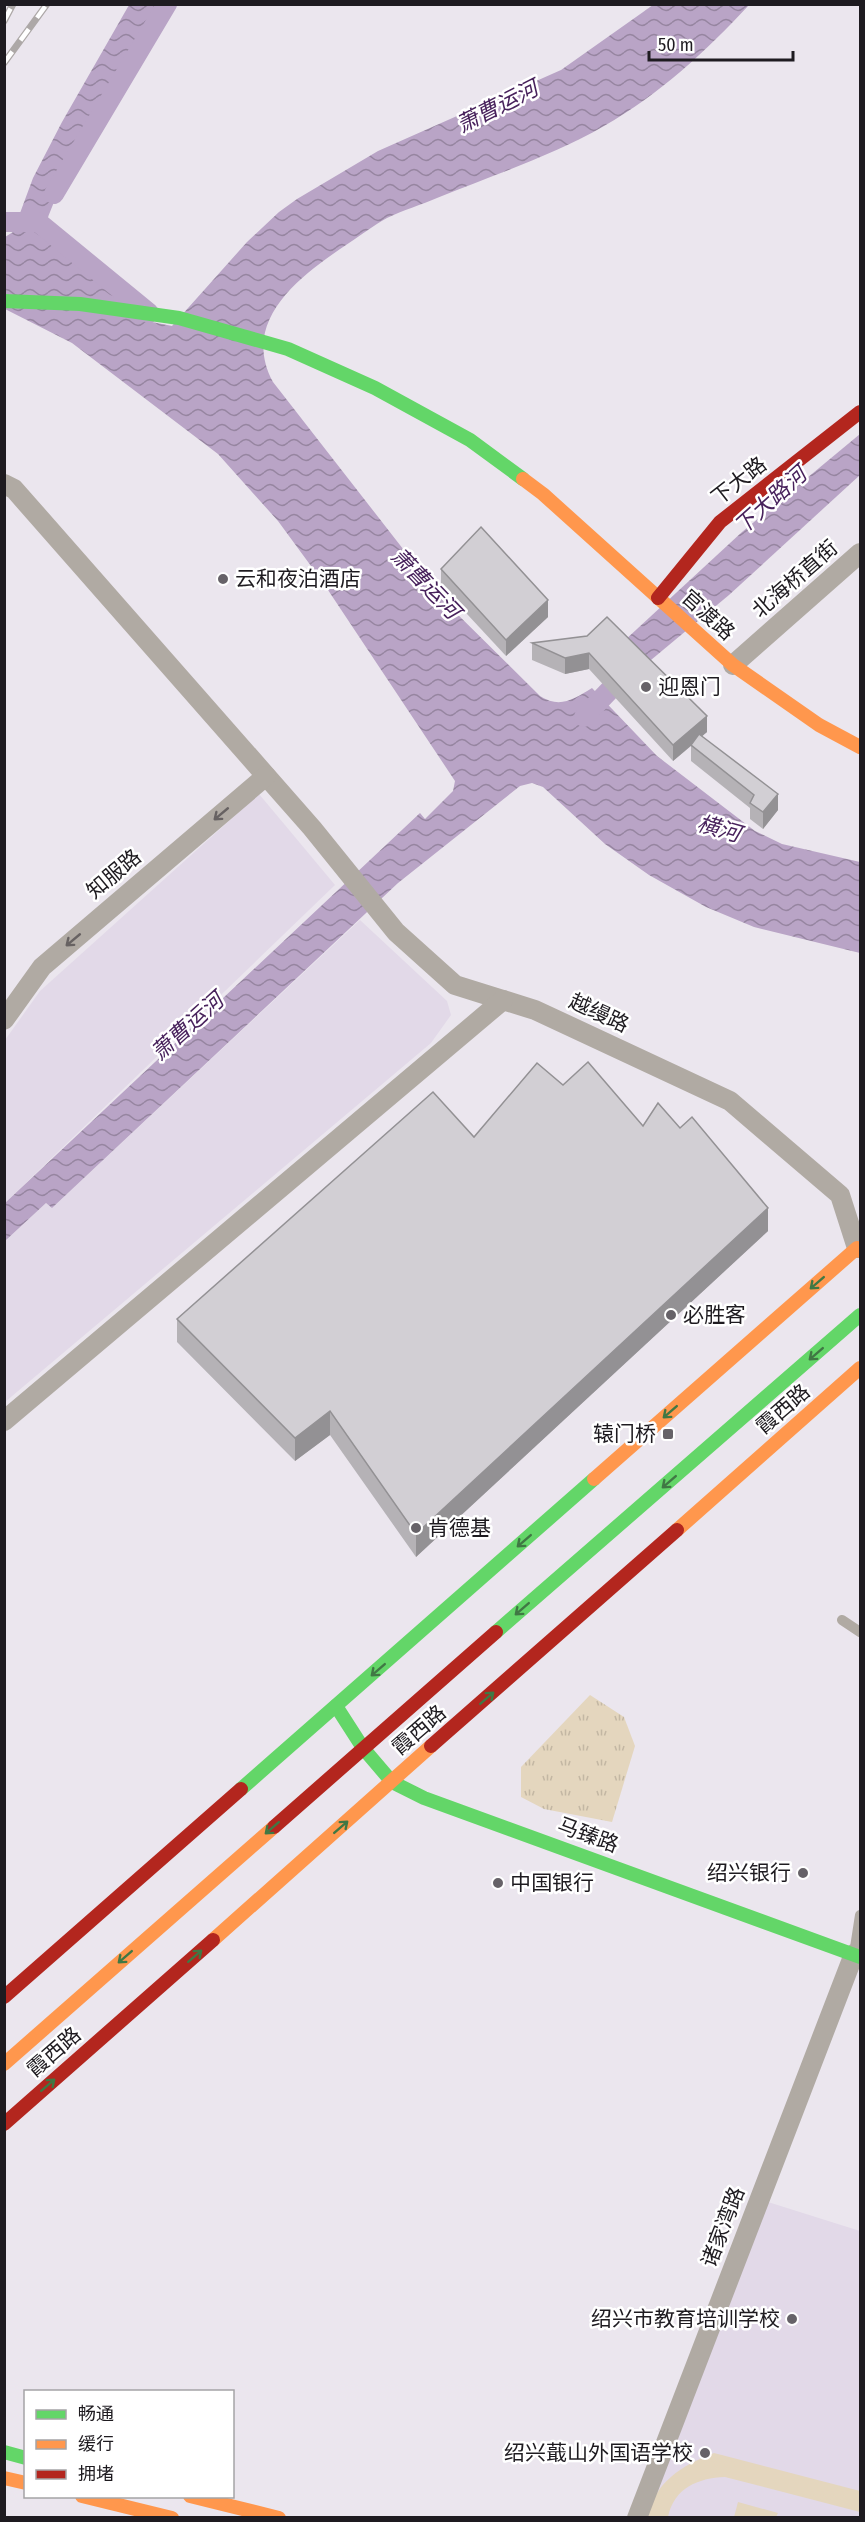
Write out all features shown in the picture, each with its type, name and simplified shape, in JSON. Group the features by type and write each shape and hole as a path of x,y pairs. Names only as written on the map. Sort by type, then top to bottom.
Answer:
{"main road":[{"name":"官渡路","path":"4,300 80,304 179,318 288,349 375,388 470,440 543,494 733,666 819,725 861,747"},
{"name":"下大路","path":"658,598 720,522 861,412"},
{"path":"4,1997 859,1250"},
{"name":"霞西路","path":"4,2064 861,1315"},
{"name":"霞西路","path":"4,2124 861,1368"},
{"name":"马臻路","path":"336,1706 363,1748 392,1782 424,1798 857,1956"},
{"path":"4,2452 24,2457"},
{"path":"4,2478 24,2483"},
{"path":"91,2498 172,2517"},
{"path":"198,2498 279,2517"}],"street":[{"name":"越缦路","path":"4,484 14,489 312,828 396,932 455,985 535,1010 730,1101 840,1195 859,1250"},
{"name":"北海桥直街","path":"733,666 861,553"},
{"name":"知服路","path":"4,1020 42,967 266,776"},
{"path":"4,1421 503,1000"},
{"name":"诸家湾路","path":"637,2517 857,1956"}],"lane":[{"path":"842,1620 861,1632"},
{"path":"857,1956 861,1915"}],"shaded area":[{"path":"259,794 335,885 5,1203 5,1040 40,991"},
{"path":"360,920 447,1001 451,1015 431,1043 5,1402 5,1241 46,1203 52,1208"},
{"name":"绍兴市教育培训学校","path":"768,2202 860,2231 860,2517 646,2518"}],"green space":[{"path":"590,1695 624,1717 635,1746 612,1822 544,1809 521,1797 521,1767"},
{"path":"714,2453 860,2491 860,2512 725,2477 697,2482 689,2486 676,2499 668,2517 646,2518 656,2494 671,2477 690,2464"},
{"path":"738,2502 778,2513 776,2517 734,2517"}],"water":[{"path":"129,5 180,5 161,11 143,30 128,53 62,182 42,232 147,321 172,326 247,242 279,212 378,151 561,70 653,5 749,5 681,71 625,114 543,156 399,212 331,255 296,284 281,300 270,319 264,338 265,359 273,382 442,599 540,696 554,702 567,701 592,688 657,756 755,831 782,844 860,862 860,953 754,927 706,907 649,875 605,844 543,787 532,783 520,786 398,883 52,1208 46,1203 5,1241 5,1203 420,813 425,819 453,791 455,781 322,581 278,521 218,454 72,343 5,309 5,237 13,232 33,178 62,122"},
{"path":"860,434 860,475 729,595 645,665 624,641 742,532"}],"building":[{"path":"481,527 548,600 506,640 441,569"},
{"path":"607,617 707,716 673,745 589,653 565,658 532,643 587,636"},
{"path":"699,734 778,794 763,812 750,803 754,795 691,745"},
{"path":"588,1062 643,1126 658,1103 680,1128 692,1117 768,1208 416,1534 330,1411 295,1438 177,1319 433,1092 474,1137 537,1063 563,1085"}],"waterway":[{"path":"54,194 167,4"},
{"path":"4,222 38,222 149,313"},
{"path":"584,717 626,673"}],"railway":[{"path":"4,21 13,4"},
{"path":"4,63 47,4"}],"traffic: fast":[{"path":"4,301 80,304 179,318 288,349 375,388 470,440 523,479"},
{"path":"496,1632 860,1315"},
{"path":"241,1789 594,1479"},
{"path":"336,1706 363,1748 392,1782 424,1798 860,1957"},
{"path":"4,2452 24,2457"}],"traffic: slow":[{"path":"523,479 543,494 733,665 819,725 860,747"},
{"path":"594,1479 857,1248 860,1251"},
{"path":"677,1530 860,1368"},
{"path":"213,1940 431,1746"},
{"path":"4,2064 274,1827"},
{"path":"4,2478 24,2483"},
{"path":"90,2498 172,2518"},
{"path":"198,2498 279,2518"}],"traffic: jam":[{"path":"658,598 720,522 860,412"},
{"path":"431,1746 677,1530"},
{"path":"274,1827 496,1632"},
{"path":"4,1997 241,1789"},
{"path":"4,2124 213,1940"}],"place":[{"name":"云和夜泊酒店","path":"223,579"},
{"name":"迎恩门","path":"646,687"},
{"name":"必胜客","path":"671,1315"},
{"name":"辕门桥","path":"668,1434"},
{"name":"肯德基","path":"416,1528"},
{"name":"绍兴银行","path":"803,1873"},
{"name":"中国银行","path":"498,1883"},
{"name":"绍兴市教育培训学校","path":"792,2319"},
{"name":"绍兴蕺山外国语学校","path":"705,2453"}],"water label":[{"name":"萧曹运河","path":"497,106"},
{"name":"下大路河","path":"770,500"},
{"name":"萧曹运河","path":"426,583"},
{"name":"横河","path":"719,828"},
{"name":"萧曹运河","path":"187,1026"}]}
